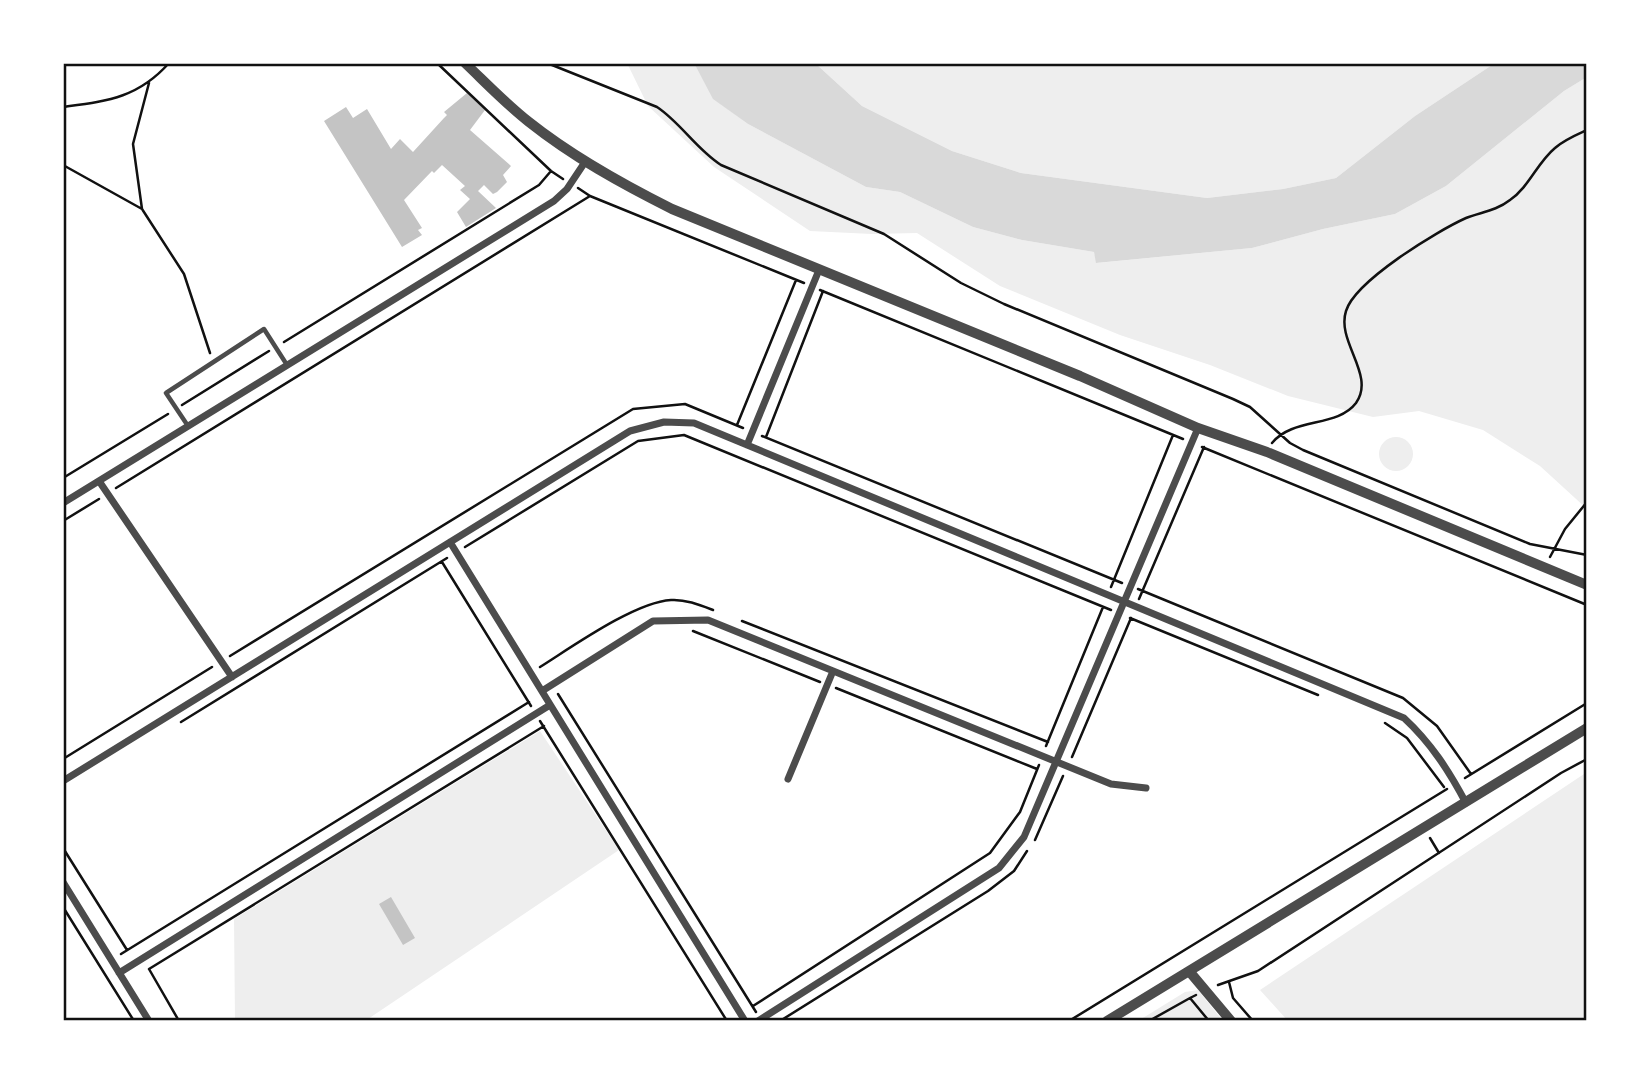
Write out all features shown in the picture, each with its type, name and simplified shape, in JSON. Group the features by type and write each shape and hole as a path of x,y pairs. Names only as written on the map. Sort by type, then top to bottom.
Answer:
{"street":[{"path":"465,63 527,120 585,162 672,209 1080,376 1198,428 1267,452 1587,585"},
{"path":"63,503 554,201 571,184 585,162"},
{"path":"747,445 819,270"},
{"path":"63,781 630,431 664,422 694,423 1404,718 1427,740 1466,803"},
{"path":"760,1020 999,869 1024,837 1198,428"},
{"path":"99,481 232,677"},
{"path":"450,542 745,1021"},
{"path":"542,691 653,621 708,620 1111,784 1146,788"},
{"path":"788,779 833,671"},
{"path":"119,972 550,705"},
{"path":"1107,1021 1587,728"},
{"path":"63,881 149,1021"},
{"path":"1189,971 1231,1021"}],"lane":[{"path":"188,426 166,393 264,329 287,365"}],"path":[{"path":"63,107 130,94 155,79 169,63"},
{"path":"437,63 551,171 590,196 1587,605"},
{"path":"547,63 657,107 721,165 884,234 961,283 1004,304 1233,399 1263,417 1279,434 1303,450 1518,539 1543,547 1587,555"},
{"path":"149,83 133,144 142,209 184,274 213,362"},
{"path":"1267,452 1279,434 1344,413 1356,402 1360,394 1361,377 1351,352 1344,315 1347,307 1366,284 1395,261 1453,225 1468,217 1497,209 1512,199 1555,148 1587,130"},
{"path":"63,164 142,209"},
{"path":"63,478 539,186 551,171"},
{"path":"63,521 590,196"},
{"path":"737,425 796,280"},
{"path":"766,437 824,291"},
{"path":"63,759 633,409 685,404 1403,698 1437,726 1471,774"},
{"path":"181,722 638,441 684,435 1323,697"},
{"path":"1108,595 1173,435"},
{"path":"1136,606 1204,447"},
{"path":"1545,568 1565,528 1587,502"},
{"path":"442,562 727,1021"},
{"path":"753,1006 990,853 1020,812 1103,607"},
{"path":"780,1021 988,891 1014,871 1037,836 1131,618"},
{"path":"690,629 1037,769"},
{"path":"540,667 760,1020"},
{"path":"111,960 529,702"},
{"path":"1069,1021 1587,703"},
{"path":"1374,718 1387,723 1407,738 1446,790"},
{"path":"179,1021 149,969 544,726"},
{"path":"1149,1021 1205,990 1258,971 1561,773 1587,759"},
{"path":"63,848 127,950"},
{"path":"63,907 134,1021"},
{"path":"135,944 143,958"},
{"path":"1229,982 1233,998 1253,1021"},
{"path":"1190,998 1209,1021"}],"shaded area":[{"path":"627,63 694,63 714,99 748,124 866,187 900,192 973,227 1022,240 1094,252 1097,263 1252,248 1395,214 1446,186 1564,91 1587,77 1587,509 1540,466 1483,430 1419,411 1373,417 1288,396 1210,365 1120,335 1000,286 917,233 810,231 714,167 648,106"},
{"path":"694,63 815,63 862,106 952,151 1021,173 1207,198 1283,189 1336,178 1415,116 1495,63 1587,63 1587,77 1564,91 1446,186 1395,214 1252,248 1096,263 1094,252 1022,240 973,227 900,192 866,187 748,124 713,99"},
{"path":"815,63 1495,63 1415,116 1336,178 1283,189 1207,198 1021,173 952,151 862,106"},
{"path":"1396,437 1408,442 1413,454 1408,466 1396,471 1384,466 1379,454 1384,442"},
{"path":"540,731 619,850 365,1021 235,1021 234,919"},
{"path":"1587,772 1587,1021 1288,1021 1260,990"},
{"path":"1198,990 1223,1021 1138,1021 1185,992"}],"building":[{"path":"467,93 485,110 470,130 511,166 503,175 507,182 493,194 484,185 478,191 496,208 466,227 457,212 470,199 460,190 465,186 442,165 434,173 432,171 404,200 422,228 418,230 422,235 402,247 324,121 346,107 353,118 367,109 391,149 400,139 413,152 447,115 444,112"},
{"path":"391,897 415,938 403,945 379,904"}]}
